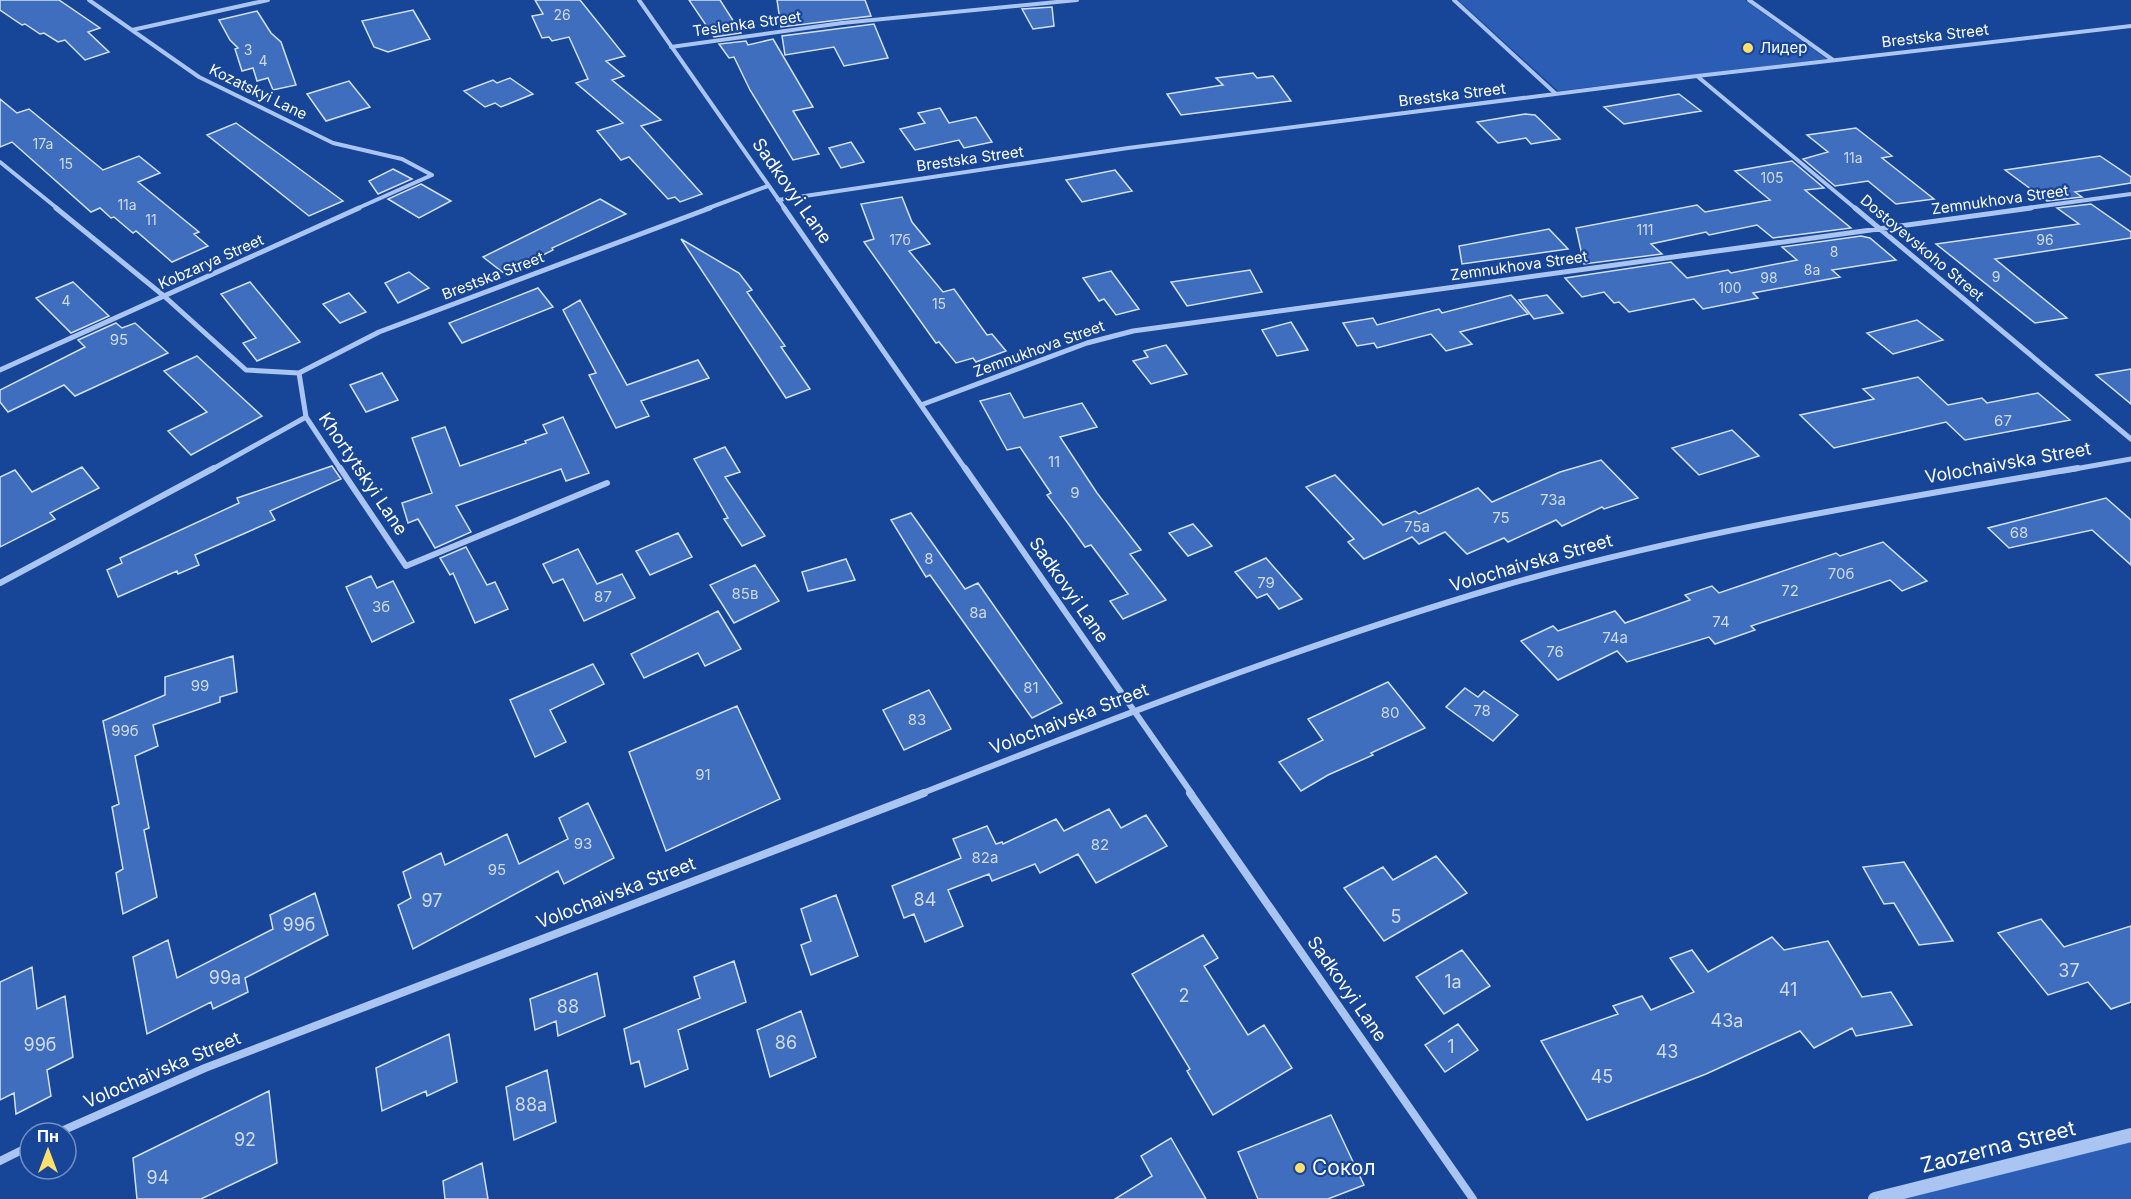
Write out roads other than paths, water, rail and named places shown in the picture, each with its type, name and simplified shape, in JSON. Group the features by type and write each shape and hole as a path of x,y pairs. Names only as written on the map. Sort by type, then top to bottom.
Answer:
{"street":[{"name":"Kozatskyi Lane","path":"89,0 199,76 333,143 402,159 432,175"},
{"path":"132,30 268,0"},
{"name":"Sadkovyi Lane","path":"639,0 1473,1199"},
{"name":"Teslenka Street","path":"672,47 842,23 1077,0"},
{"path":"1454,0 1556,94"},
{"path":"1749,0 1833,60"},
{"name":"Brestska Street","path":"778,200 1128,148 1697,76 2131,26"},
{"name":"Dostoyevskoho Street","path":"1697,76 2131,439"},
{"path":"0,162 164,296 246,370 299,373"},
{"name":"Kobzarya Street","path":"0,370 432,175"},
{"name":"Brestska Street","path":"299,373 379,332 768,186"},
{"name":"Zemnukhova Street","path":"921,405 1087,343 1133,331 2131,194"},
{"name":"Khortytskyi Lane","path":"299,373 306,417 406,566 607,483"},
{"path":"0,583 90,537 306,417"},
{"name":"Volochaivska Street","path":"78,1124 205,1068 1133,711 1352,633 1504,586 1658,546 1805,514 2131,459"},
{"name":"Zaozerna Street","path":"1875,1199 2131,1135"},
{"path":"0,1161 18,1152"}],"place":[{"name":"Лидер","path":"1748,48"},
{"name":"Сокол","path":"1300,1168"}]}
